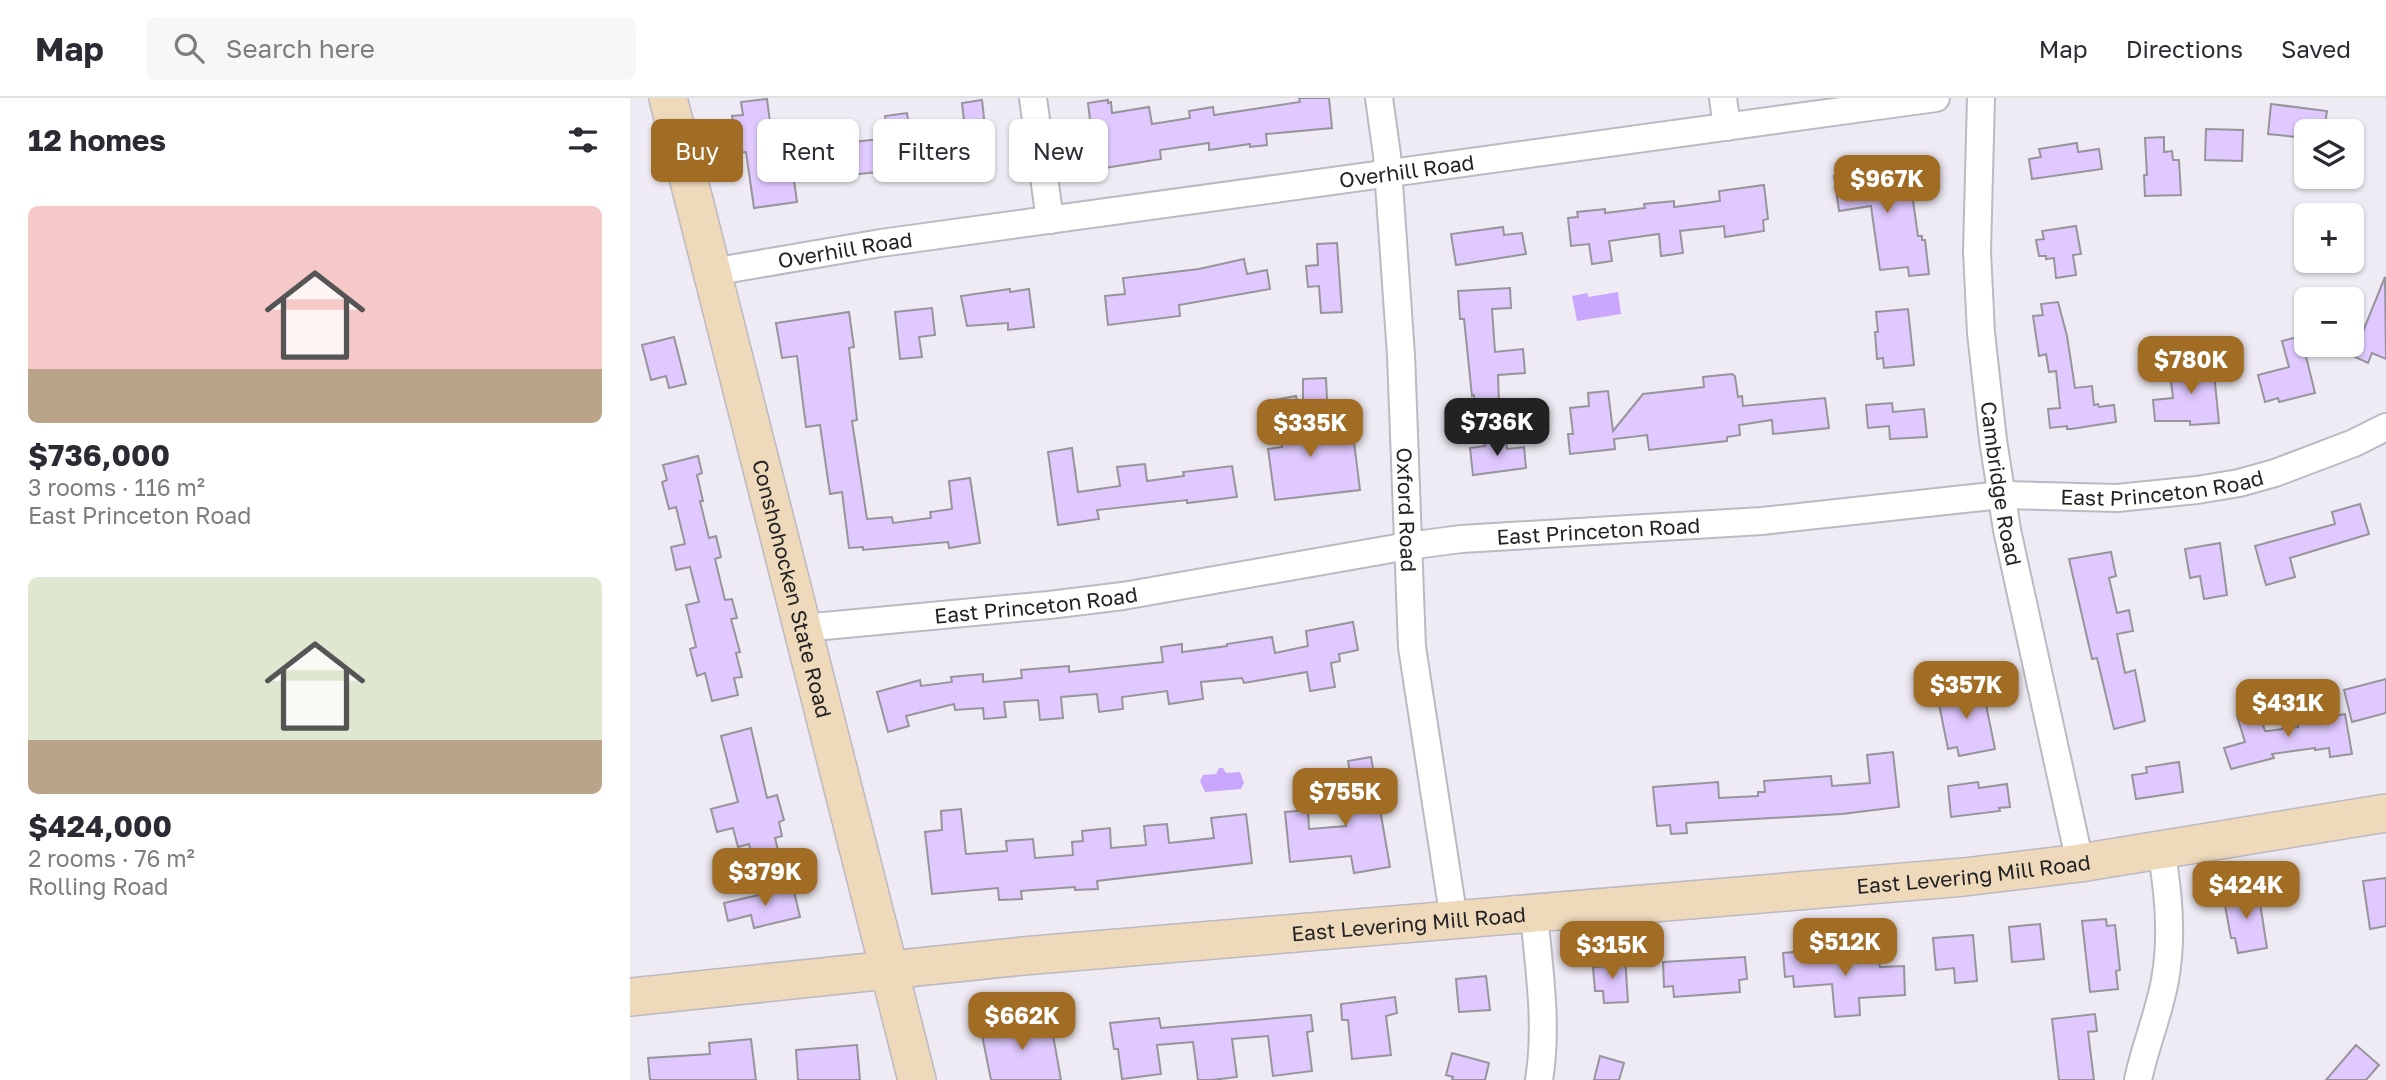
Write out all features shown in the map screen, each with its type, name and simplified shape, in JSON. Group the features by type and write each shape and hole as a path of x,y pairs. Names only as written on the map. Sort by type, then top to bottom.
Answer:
{"street":[{"name":"Conshohocken State Road","path":"668,98 917,1080"},
{"path":"1033,98 1050,220"},
{"name":"Oxford Road","path":"1379,98 1389,173 1402,389 1411,633 1454,920"},
{"path":"1723,98 1727,127"},
{"name":"Overhill Road","path":"712,272 815,253 1936,98"},
{"name":"Cambridge Road","path":"1981,98 1977,197 1979,292 1986,380 2001,495 2080,863"},
{"name":"East Princeton Road","path":"803,628 1123,596 1461,539 1762,521 2001,495 2117,498 2218,486 2263,476 2310,461 2386,427"},
{"name":"East Levering Mill Road","path":"630,997 889,969 1964,877 2080,863 2386,813"},
{"path":"2138,1080 2165,980 2169,951 2168,889 2161,850"},
{"path":"1534,914 1544,1028 1544,1053 1539,1080"}],"shaded area":[{"path":"1618,292 1621,314 1577,321 1572,296 1588,293 1588,297"},
{"path":"1219,768 1223,768 1226,773 1240,772 1244,783 1241,789 1205,792 1200,781 1203,775 1216,774"}],"building":[{"path":"1299,98 1329,98 1332,128 1266,134 1267,145 1250,147 1250,144 1209,150 1209,143 1160,150 1161,159 1108,167 1108,119 1090,119 1088,103 1108,100 1108,103 1111,102 1112,113 1149,107 1152,124 1190,118 1189,111 1213,107 1214,115 1300,102"},
{"path":"767,99 770,119 757,119 757,182 794,182 797,202 754,208 746,152 743,152 743,119 732,119 732,116 743,115 741,102"},
{"path":"982,100 984,119 964,119 962,103"},
{"path":"2271,104 2327,111 2326,119 2294,119 2294,137 2268,134"},
{"path":"907,113 908,119 885,119 885,116"},
{"path":"2206,129 2243,130 2242,161 2205,160"},
{"path":"2164,137 2164,152 2172,151 2173,160 2179,160 2181,195 2145,196 2145,138"},
{"path":"873,140 873,173 859,174 859,141"},
{"path":"2077,143 2078,152 2099,149 2102,169 2032,179 2029,159 2041,157 2039,149"},
{"path":"1908,165 1918,236 1925,240 1929,274 1909,276 1908,267 1880,270 1871,206 1839,211 1834,176"},
{"path":"1764,185 1768,219 1763,220 1764,231 1725,237 1724,226 1680,231 1683,253 1661,256 1659,234 1609,241 1612,261 1592,264 1589,244 1571,246 1568,218 1578,217 1577,212 1605,209 1605,213 1645,208 1644,204 1674,201 1674,207 1720,201 1719,191"},
{"path":"2076,226 2081,254 2073,255 2076,275 2056,278 2054,258 2039,256 2036,240 2044,239 2042,231"},
{"path":"1503,227 1504,235 1522,233 1526,254 1456,265 1451,234"},
{"path":"1337,243 1342,312 1321,313 1319,286 1308,287 1306,266 1318,265 1317,244"},
{"path":"1244,259 1247,274 1267,270 1270,289 1179,305 1180,316 1108,325 1105,296 1125,294 1123,278 1199,269"},
{"path":"2385,277 2386,359 2372,353 2368,363 2355,357 2364,357 2364,329"},
{"path":"1510,288 1511,308 1492,309 1495,352 1523,349 1525,373 1498,375 1499,404 1475,406 1464,319 1460,319 1458,291"},
{"path":"1010,289 1010,292 1029,289 1034,327 1008,330 1008,323 967,326 961,296"},
{"path":"2058,302 2067,336 2075,388 2092,386 2094,405 2114,405 2116,422 2071,429 2067,429 2067,426 2050,428 2048,409 2060,408 2056,371 2049,372 2046,354 2039,356 2033,316 2043,315 2041,304"},
{"path":"932,308 935,335 919,337 922,357 900,359 895,312"},
{"path":"1908,309 1914,365 1884,368 1883,358 1877,359 1876,312"},
{"path":"849,312 854,347 849,348 857,420 852,421 867,519 892,517 893,523 931,518 930,512 952,509 949,481 970,478 980,543 949,548 948,542 863,550 863,547 849,548 842,492 830,494 820,425 806,427 797,356 782,358 776,323"},
{"path":"674,337 686,384 669,388 666,376 651,380 642,345"},
{"path":"2294,338 2294,357 2306,357 2315,393 2279,402 2278,398 2265,402 2258,375 2289,367 2282,341"},
{"path":"2207,355 2209,373 2214,373 2219,423 2190,425 2190,421 2155,421 2153,400 2173,398 2171,381 2186,379 2183,357"},
{"path":"1735,376 1738,397 1742,396 1743,406 1825,398 1829,428 1773,434 1772,420 1739,425 1740,435 1727,437 1727,441 1649,450 1647,435 1614,439 1615,449 1570,454 1568,434 1573,434 1570,408 1589,406 1588,393 1608,391 1613,431 1643,394 1704,387 1703,377"},
{"path":"1326,378 1327,400 1303,401 1303,379"},
{"path":"1296,396 1303,440 1353,434 1360,490 1275,500 1268,449 1282,447 1274,400"},
{"path":"1892,403 1893,412 1924,409 1927,437 1890,439 1889,426 1868,428 1866,405"},
{"path":"1506,439 1507,449 1524,447 1526,468 1473,475 1470,448 1485,446 1484,442"},
{"path":"1072,448 1078,492 1120,486 1117,467 1145,464 1147,481 1184,476 1183,472 1232,466 1237,497 1097,510 1099,519 1058,525 1048,452"},
{"path":"698,456 702,473 697,475 703,501 700,501 709,538 716,536 721,557 715,559 725,600 732,599 737,618 731,619 740,652 736,653 742,677 734,678 738,695 712,701 705,673 697,676 690,649 696,647 686,605 699,602 690,567 676,570 671,547 685,544 676,507 669,509 662,482 667,480 663,465"},
{"path":"2360,504 2369,534 2290,558 2295,577 2266,585 2255,546 2335,524 2332,512"},
{"path":"2220,543 2227,595 2204,599 2200,576 2190,578 2185,549"},
{"path":"2111,552 2116,576 2109,578 2117,613 2129,610 2133,631 2117,634 2125,673 2135,670 2145,721 2114,729 2097,658 2092,659 2069,559"},
{"path":"1353,622 1358,650 1339,654 1340,661 1331,663 1335,687 1310,691 1307,672 1244,683 1242,678 1201,682 1203,699 1169,704 1167,691 1122,697 1123,709 1099,712 1097,694 1061,697 1063,718 1040,720 1038,700 1004,702 1006,717 984,719 983,708 955,710 954,704 906,716 909,726 888,732 877,692 920,680 921,686 952,682 951,677 983,674 983,682 1022,678 1021,670 1069,666 1069,672 1163,662 1161,647 1182,644 1182,652 1272,637 1275,653 1308,646 1306,631"},
{"path":"2386,679 2386,713 2352,722 2344,690"},
{"path":"1982,685 1995,749 1959,756 1957,747 1948,749 1937,694"},
{"path":"2258,709 2265,731 2298,727 2298,723 2345,714 2352,754 2330,757 2329,748 2315,748 2272,754 2274,758 2231,769 2224,748 2245,742 2237,716"},
{"path":"751,728 767,798 777,795 784,820 779,822 782,836 775,838 779,855 753,861 749,844 738,847 733,828 717,832 711,809 738,802 721,736"},
{"path":"1893,752 1899,807 1842,814 1686,823 1687,833 1671,834 1670,825 1657,826 1653,787 1718,782 1719,798 1758,796 1758,792 1765,792 1764,781 1831,776 1832,786 1870,783 1867,755"},
{"path":"1371,757 1390,867 1354,873 1351,856 1290,862 1285,812 1308,810 1309,829 1346,826 1344,813 1351,812 1349,796 1354,795 1348,761"},
{"path":"2179,762 2183,792 2136,799 2132,775 2147,773 2146,767"},
{"path":"1978,782 1979,788 2007,784 2010,807 1999,808 2000,811 1951,817 1948,786"},
{"path":"961,809 966,854 1007,851 1006,841 1033,839 1035,858 1073,855 1072,842 1083,841 1082,831 1110,828 1111,848 1146,845 1144,826 1167,824 1169,843 1214,838 1211,818 1246,814 1252,863 1097,881 1098,889 1075,890 1075,887 1021,891 1022,899 999,900 998,888 932,894 925,832 942,830 941,811"},
{"path":"2386,878 2386,926 2370,929 2363,881"},
{"path":"793,887 800,917 754,928 751,915 728,921 724,903"},
{"path":"2258,890 2267,948 2238,953 2235,938 2231,938 2223,895"},
{"path":"2106,919 2107,926 2115,925 2120,970 2116,971 2118,989 2090,992 2082,921"},
{"path":"2040,924 2044,959 2012,962 2009,927"},
{"path":"1973,935 1977,981 1955,983 1954,968 1936,970 1933,938"},
{"path":"1814,950 1814,954 1854,952 1854,961 1879,959 1880,967 1904,966 1905,995 1859,998 1860,1015 1835,1017 1832,984 1794,987 1793,976 1785,977 1783,953"},
{"path":"1625,957 1628,1002 1604,1003 1603,991 1595,991 1593,967 1608,966 1608,958"},
{"path":"1745,957 1747,979 1739,980 1740,992 1674,997 1673,986 1664,987 1663,962"},
{"path":"1486,976 1490,1010 1459,1012 1456,979"},
{"path":"1395,997 1397,1013 1386,1016 1391,1055 1352,1059 1348,1020 1342,1020 1341,1004"},
{"path":"2095,1014 2097,1031 2088,1032 2094,1080 2059,1080 2052,1019"},
{"path":"1311,1015 1313,1031 1307,1032 1312,1071 1273,1076 1268,1036 1232,1039 1237,1077 1212,1080 1198,1080 1193,1042 1157,1045 1161,1074 1122,1079 1118,1049 1114,1049 1110,1023 1159,1018 1161,1028"},
{"path":"1050,1018 1061,1080 991,1080 981,1030"},
{"path":"751,1039 756,1080 650,1080 648,1058 710,1054 709,1043"},
{"path":"857,1045 860,1080 798,1080 796,1050"},
{"path":"2356,1045 2379,1065 2366,1080 2326,1080"},
{"path":"1452,1053 1489,1063 1485,1080 1452,1080 1453,1077 1446,1075"},
{"path":"1600,1056 1624,1063 1619,1080 1594,1080"}]}
